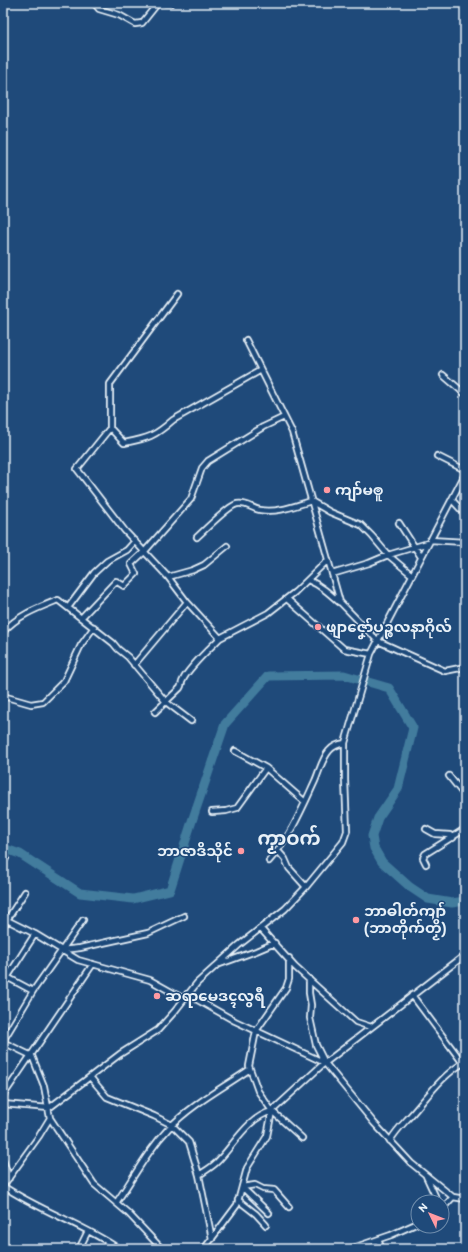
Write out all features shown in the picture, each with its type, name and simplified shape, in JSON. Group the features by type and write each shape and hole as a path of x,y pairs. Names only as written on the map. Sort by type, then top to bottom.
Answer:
{"street":[{"path":"94,3 99,9 119,15 135,24 142,23 158,3"},
{"path":"166,3 171,3"},
{"path":"177,294 110,384 110,428 77,469 125,531 145,551 168,577 187,602 220,638"},
{"path":"246,340 292,432 340,602"},
{"path":"110,428 124,443 149,437 161,431 173,420 261,370"},
{"path":"443,375 465,394"},
{"path":"81,618 116,581 124,586 136,574 131,564 145,551 191,499 202,468 208,461 263,427 284,417"},
{"path":"437,456 465,470"},
{"path":"3,1104 49,1108 120,1054 158,1030 197,983 240,945 285,909 306,887 343,842 347,831 345,743 371,654 465,474"},
{"path":"452,500 465,514"},
{"path":"197,537 227,510 236,504 246,504 260,511 271,512 311,501 330,512 361,525 388,555 412,575"},
{"path":"400,523 421,557"},
{"path":"70,605 94,574 107,561 127,550 135,541"},
{"path":"332,574 369,563 429,541 465,542"},
{"path":"168,577 193,570 204,565 227,546"},
{"path":"155,712 182,686 182,680 200,658 220,638 268,613 287,599 328,561"},
{"path":"308,580 327,590 378,641 445,671 465,667"},
{"path":"287,599 344,648 371,654"},
{"path":"3,632 10,624 30,612 58,600 113,643 166,702 191,721"},
{"path":"134,665 187,602"},
{"path":"3,696 31,704 43,702 64,681 81,645 94,627"},
{"path":"269,861 286,839 318,775 324,757 338,744 345,743"},
{"path":"235,751 266,768 304,802"},
{"path":"212,812 226,811 237,808 266,768"},
{"path":"449,776 465,796"},
{"path":"426,829 435,834 450,835 453,838"},
{"path":"426,864 423,858 425,854 453,838 465,829"},
{"path":"278,851 289,868 306,887"},
{"path":"3,926 5,919 25,892"},
{"path":"62,950 80,948 148,933 184,916"},
{"path":"5,919 35,934 78,960 150,980 235,1022 325,1063"},
{"path":"83,920 33,992 3,1041 32,1056 44,1086 50,1118 94,1184 128,1212 162,1249"},
{"path":"261,929 295,966 356,1022 371,1027"},
{"path":"3,984 5,976 35,934"},
{"path":"217,965 275,943"},
{"path":"199,1175 217,1162 232,1143 263,1113 272,1110 325,1063 465,955"},
{"path":"289,958 289,979 286,988 256,1031 249,1066 258,1091 272,1110 302,1138"},
{"path":"3,1096 13,1079 32,1056 92,964"},
{"path":"5,976 33,992"},
{"path":"309,979 308,993 311,1005 310,1018 316,1045 325,1063 390,1141 411,1163 453,1197 465,1199"},
{"path":"390,1141 396,1131 441,1080 464,1063 412,995"},
{"path":"116,1203 147,1153 172,1125 183,1115 250,1069"},
{"path":"90,1077 107,1097 172,1125 189,1142 199,1175 212,1239"},
{"path":"204,1249 237,1205 247,1168 267,1136 272,1110"},
{"path":"50,1118 3,1186 20,1198 59,1216 109,1242 119,1249"},
{"path":"3,1160 9,1178"},
{"path":"426,1175 428,1184 434,1194"},
{"path":"242,1188 255,1185 262,1189 274,1190 289,1207"},
{"path":"242,1188 269,1214"},
{"path":"450,1200 453,1197"},
{"path":"238,1200 256,1214 266,1225"},
{"path":"350,1249 378,1240 410,1226"},
{"path":"79,1249 88,1231"},
{"path":"378,1240 382,1249"}],"waterway":[{"path":"3,848 20,854 80,893 133,899 170,890 225,724 268,676 344,675 389,688 413,728 398,789 378,818 372,836 374,848 382,862 410,887 428,899 452,903 465,901"}],"place":[{"name":"ကျာ်မၜူ","path":"327,490"},
{"name":"ဖျာဇၞော်ပဉ္စလနာဂိုလ်","path":"318,627"},
{"name":"ဘာဇာဒိသိုင်","path":"241,851"},
{"name":"ဘာဓါတ်ကျာ် (ဘာတိုက်တၟိ)","path":"356,920"},
{"name":"ဆရာမေဒၚလွရီ","path":"157,996"}],"district":[{"name":"ကၟာဝက်","path":"289,838"}]}
